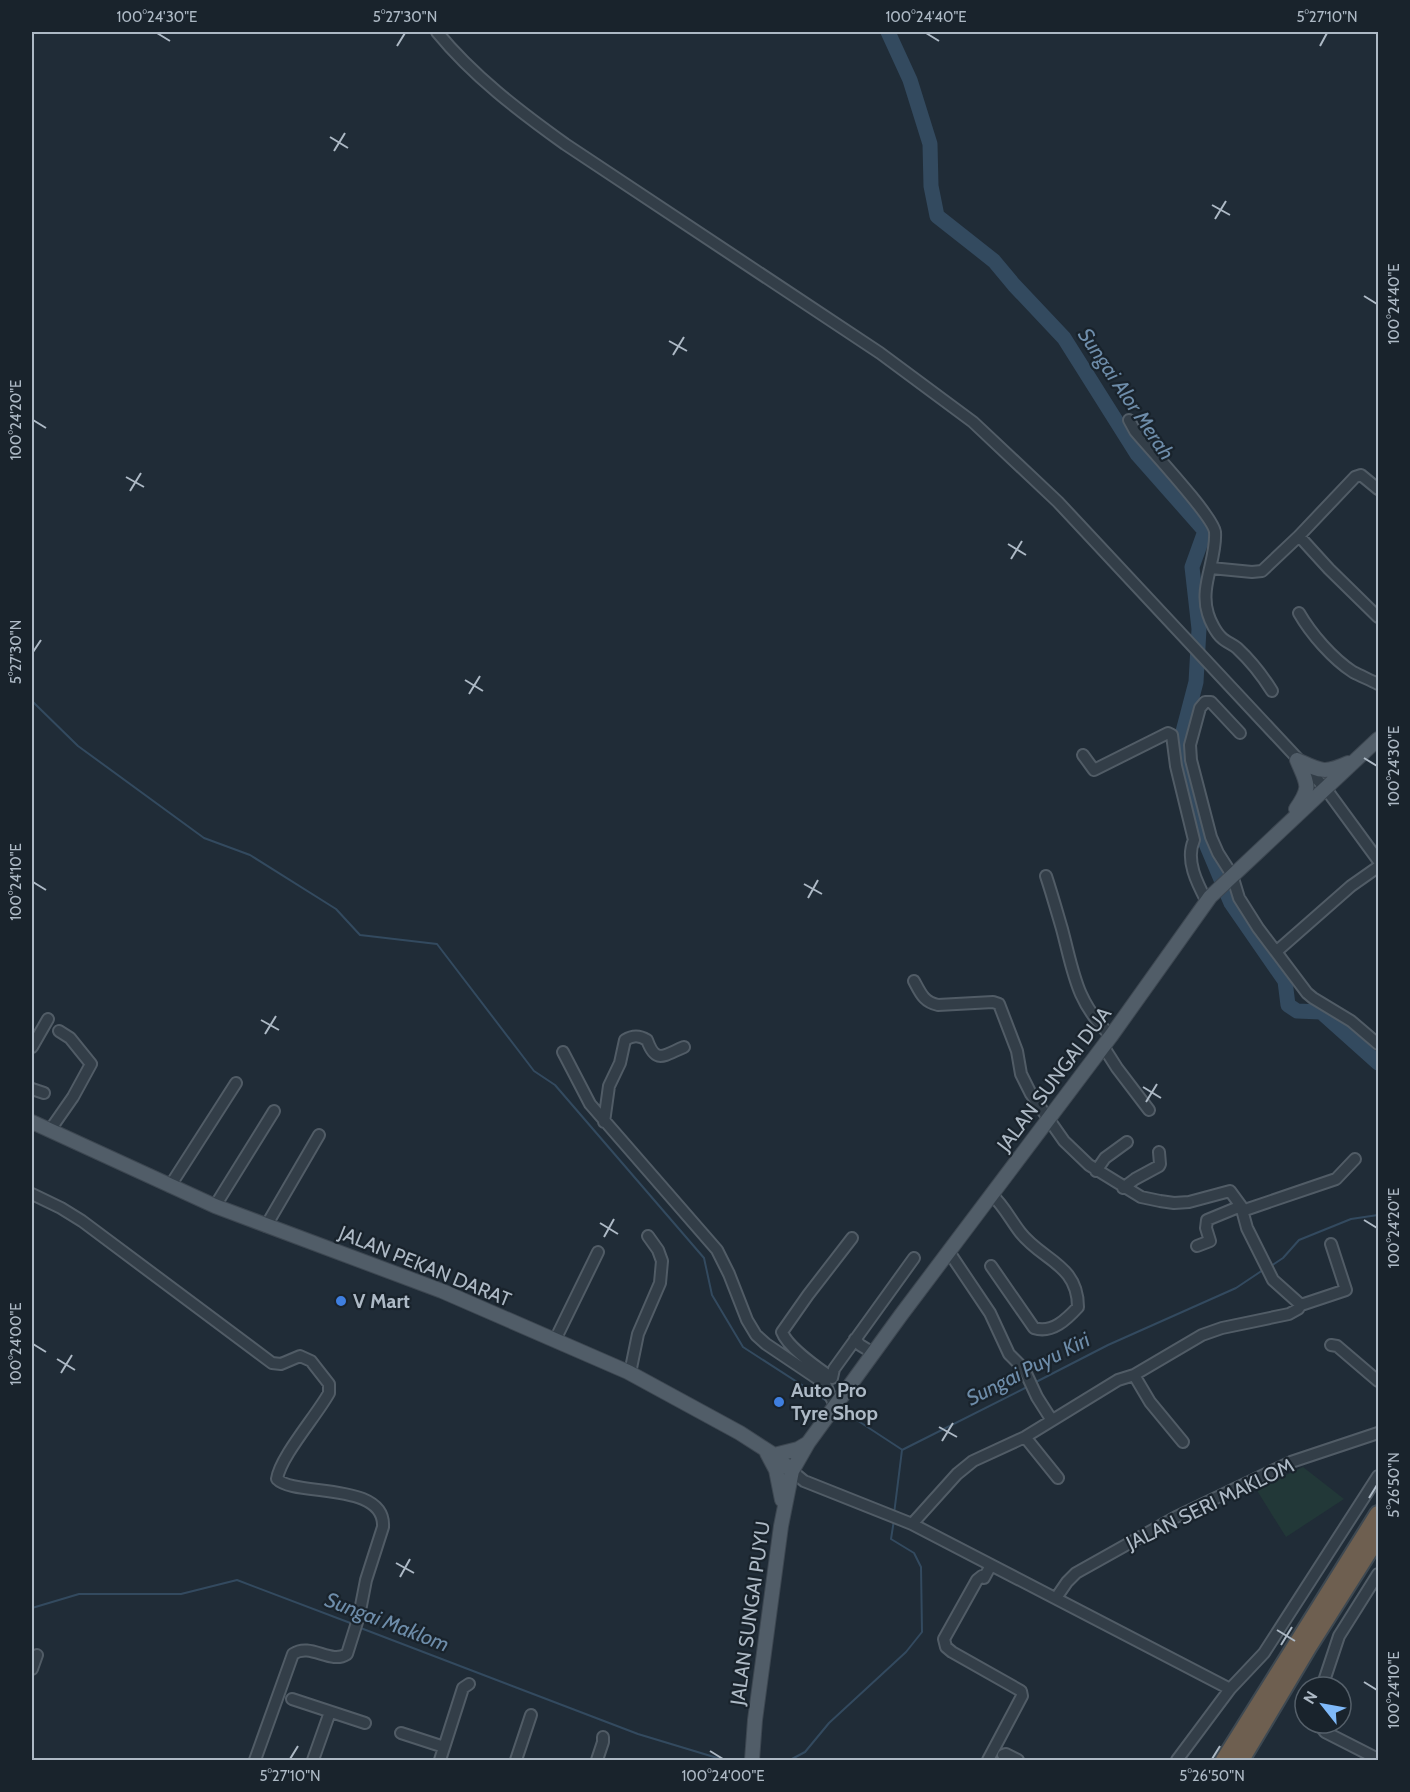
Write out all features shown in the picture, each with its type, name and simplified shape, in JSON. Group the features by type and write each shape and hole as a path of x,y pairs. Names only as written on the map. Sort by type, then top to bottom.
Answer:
{"highway":[{"path":"1224,1761 1378,1514"},
{"path":"1241,1761 1309,1646 1378,1537"}],"main road":[{"name":"JALAN SUNGAI DUA","path":"792,1471 807,1443 1107,1041 1209,899 1378,739"},
{"path":"1298,760 1321,771 1335,769 1358,758"},
{"path":"1285,826 1304,798 1308,786 1298,760"},
{"name":"JALAN PEKAN DARAT","path":"32,1122 215,1206 442,1291 630,1373 740,1433 792,1471"},
{"path":"781,1526 782,1494 769,1452 798,1449 807,1443"},
{"name":"JALAN SUNGAI PUYU","path":"752,1761 755,1720 781,1526 792,1471"}],"street":[{"path":"437,32 487,83 525,115 565,144 880,353 973,422 1058,502 1326,789 1378,860"},
{"path":"1129,420 1209,520 1215,532 1207,583 1208,615 1220,636 1235,646 1258,669 1272,691"},
{"path":"1211,568 1262,571 1355,477 1361,475 1378,489"},
{"path":"1299,536 1378,617"},
{"path":"1299,614 1309,631 1352,671 1378,684"},
{"path":"1240,733 1211,702 1205,702 1200,708 1190,745 1191,759 1211,837 1218,853 1231,876 1239,898 1258,928 1313,999 1351,1021 1378,1044"},
{"path":"1083,755 1094,770 1168,733 1172,735 1176,766 1194,840 1189,850 1196,881 1209,899"},
{"path":"1277,951 1351,886 1378,867"},
{"path":"1046,876 1063,932 1072,976 1088,1010 1107,1041 1117,1068 1149,1110"},
{"path":"914,981 924,1000 930,1004 993,1002 999,1004 1017,1051 1021,1074 1031,1094 1064,1141 1096,1171 1141,1197 1173,1203 1189,1202 1230,1191 1241,1208 1247,1228 1273,1280 1301,1305"},
{"path":"32,1047 48,1019"},
{"path":"50,1130 91,1064 70,1038 59,1031"},
{"path":"604,1122 609,1086 620,1063 625,1040 631,1036 640,1036 647,1040 655,1056 684,1047"},
{"path":"563,1053 590,1104 604,1122 713,1244 756,1335 766,1344 828,1381 855,1378"},
{"path":"171,1186 236,1083"},
{"path":"32,1089 44,1093"},
{"path":"215,1206 274,1111"},
{"path":"266,1226 319,1135"},
{"path":"1096,1171 1105,1158 1128,1142"},
{"path":"1123,1188 1159,1166 1159,1152"},
{"path":"1197,1246 1210,1241 1206,1228 1207,1220 1336,1179 1355,1159"},
{"path":"32,1194 62,1208 82,1221 272,1363 281,1364 300,1356 305,1357 329,1384 329,1393 285,1458 277,1479 281,1483 290,1485 354,1496 373,1505 384,1519 384,1527 366,1580 358,1619 347,1654 342,1657 333,1657 300,1649 293,1654 255,1761"},
{"path":"991,1266 1034,1328 1042,1331 1053,1327 1066,1320 1078,1307 1076,1288 1072,1278 1056,1261 1031,1244 1020,1233 1004,1206 992,1195"},
{"path":"630,1373 642,1320 660,1283 662,1261 658,1250 648,1236"},
{"path":"828,1381 784,1338 782,1332 808,1294 852,1238"},
{"path":"909,1523 973,1461 1025,1437 1118,1380 1134,1374 1202,1335 1222,1328 1288,1314 1301,1305 1346,1290 1331,1244"},
{"path":"555,1340 598,1252"},
{"path":"949,1252 990,1312 1009,1354 1024,1369 1051,1419"},
{"path":"836,1404 830,1398 828,1388 828,1381 834,1369 914,1258"},
{"path":"855,1339 873,1353"},
{"path":"1331,1345 1336,1346 1378,1381"},
{"path":"1134,1374 1150,1402 1183,1442"},
{"name":"JALAN SERI MAKLOM","path":"1056,1598 1076,1573 1176,1517 1291,1462 1378,1433"},
{"path":"1025,1437 1059,1478"},
{"path":"792,1471 804,1480 909,1523 1230,1689"},
{"path":"1177,1761 1230,1689 1264,1653 1378,1476"},
{"path":"988,1761 1022,1696 1021,1691 952,1652 946,1647 944,1639 977,1580 982,1576 984,1578 992,1565"},
{"path":"1326,1675 1339,1636 1378,1574"},
{"path":"32,1669 37,1655"},
{"path":"440,1761 463,1688 469,1684"},
{"path":"292,1699 365,1723"},
{"path":"313,1761 330,1712"},
{"path":"516,1761 531,1715"},
{"path":"401,1733 444,1747"},
{"path":"1331,1735 1378,1759"},
{"path":"597,1761 603,1737"},
{"path":"1004,1755 1018,1761"}],"green space":[{"path":"1303,1467 1344,1499 1286,1537 1256,1489"}],"waterway":[{"name":"Sungai Alor Merah","path":"888,32 910,80 930,144 931,186 937,216 994,261 1064,338 1137,454 1205,531 1192,567 1199,629 1196,682 1179,747 1196,820 1231,903 1285,981 1288,1005 1297,1011 1321,1012 1378,1063"},
{"path":"32,701 78,746 204,838 250,855 336,909 360,935 437,944 534,1071 555,1085 704,1258 712,1295 743,1347 825,1400"},
{"name":"Sungai Puyu Kiri","path":"1271,1266 1283,1258 1299,1240 1351,1219 1378,1215"},
{"name":"Sungai Puyu Kiri","path":"1034,1383 1108,1345 1236,1288 1263,1270"},
{"name":"Sungai Puyu Kiri","path":"894,1514 902,1450 1027,1387"},
{"path":"846,1413 901,1449"},
{"name":"Sungai Puyu Kiri","path":"790,1760 805,1752 829,1723 906,1652 922,1632 921,1567 914,1553 891,1539 894,1520"},
{"name":"Sungai Maklom","path":"32,1608 79,1594 181,1594 237,1580 353,1624"},
{"name":"Sungai Maklom","path":"358,1627 638,1734 724,1760"}],"place":[{"name":"V Mart","path":"341,1301"},
{"name":"Auto Pro Tyre Shop","path":"779,1402"}]}
